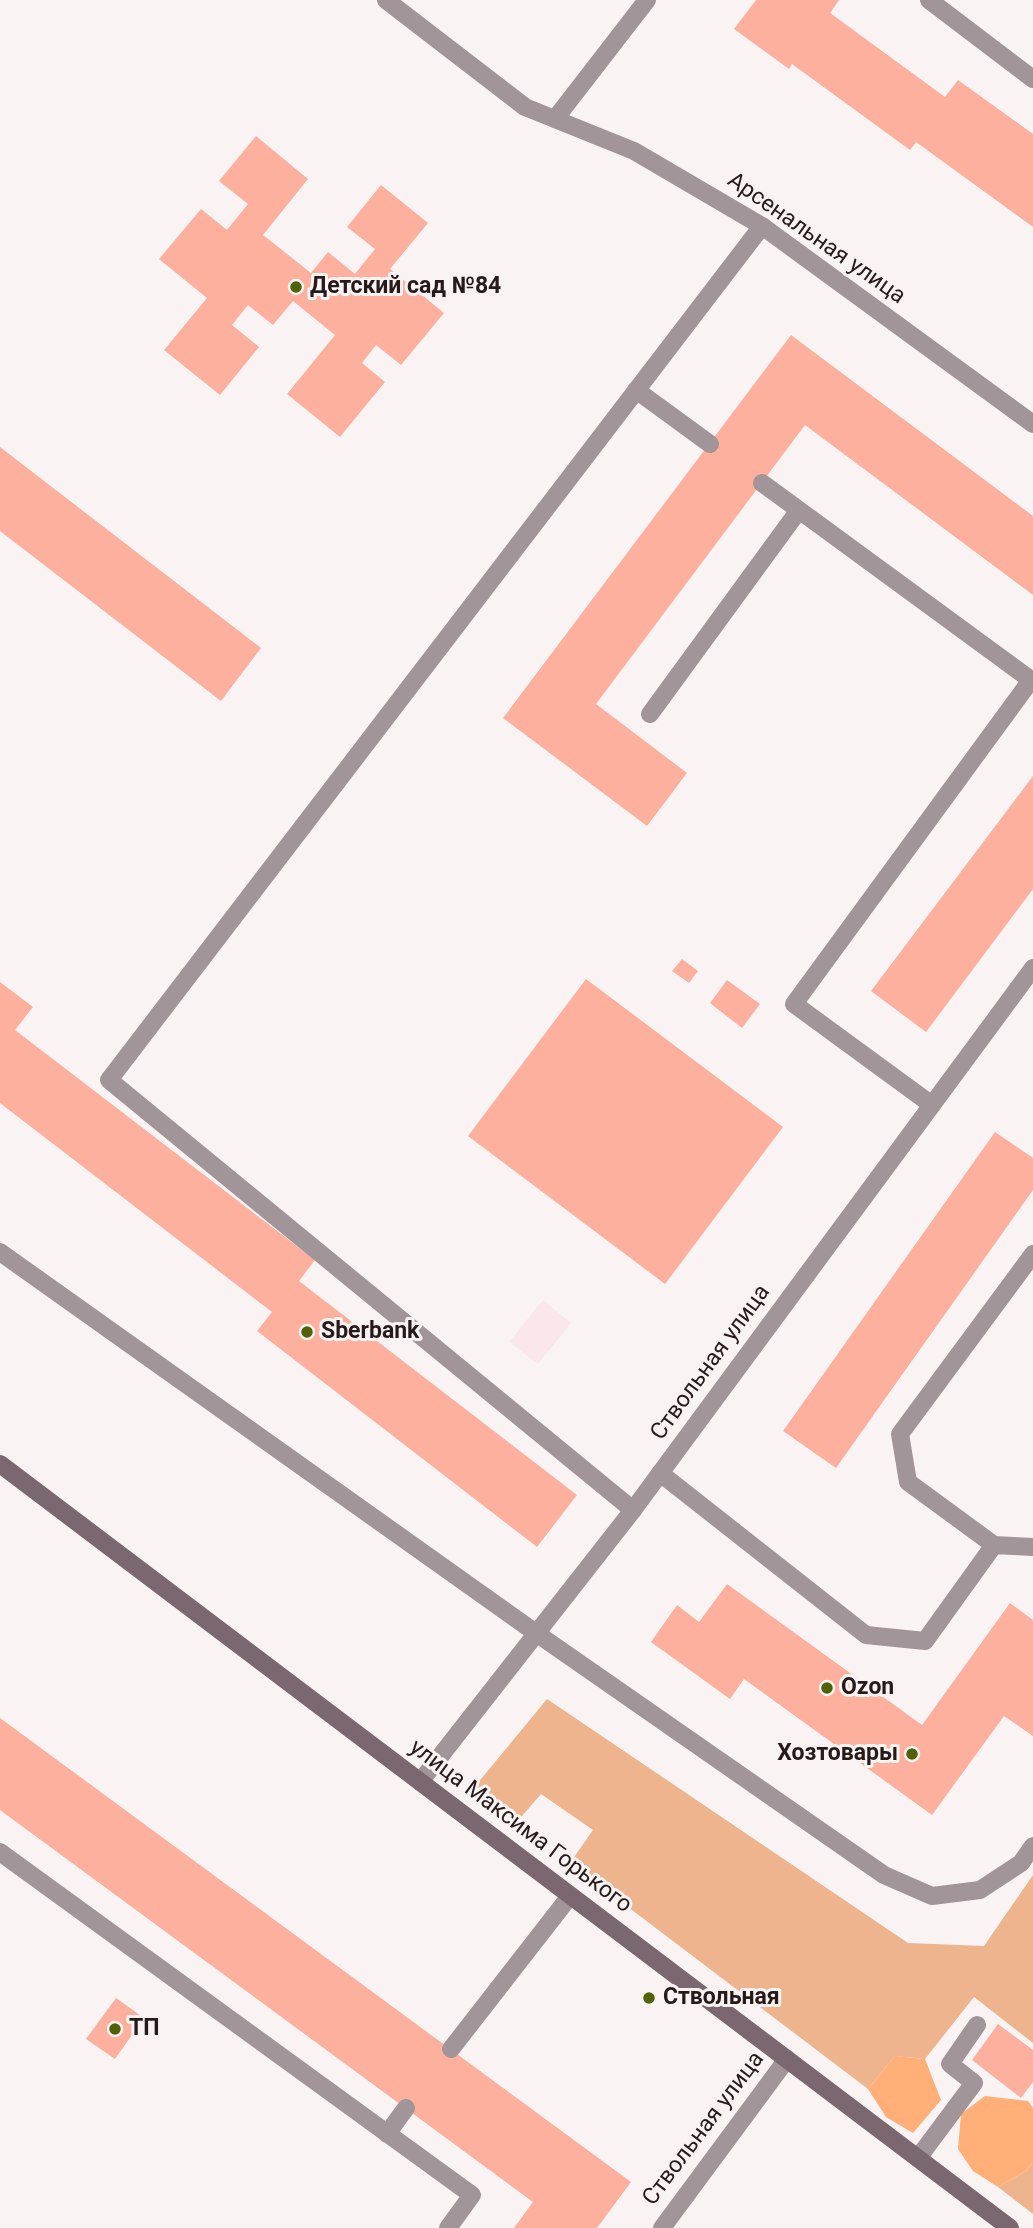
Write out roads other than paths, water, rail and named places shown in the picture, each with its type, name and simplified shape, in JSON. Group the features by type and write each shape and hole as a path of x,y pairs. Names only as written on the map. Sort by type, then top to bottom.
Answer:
{"main road":[{"name":"улица Максима Горького","path":"0,1464 1010,2228"}],"street":[{"name":"Арсенальная улица","path":"386,0 525,107 634,151 762,226 1033,424"},
{"path":"555,119 647,0"},
{"path":"929,0 1033,79"},
{"path":"633,1510 109,1080 762,226"},
{"path":"636,390 710,444"},
{"path":"762,483 1032,680 794,1004 932,1105"},
{"path":"650,714 799,510"},
{"name":"Ствольная улица","path":"420,1782 633,1510 1033,968"},
{"path":"0,1252 536,1633 884,1875 932,1895 980,1890 1021,1863 1033,1846"},
{"path":"1033,1254 900,1434 908,1482 994,1545 1033,1546"},
{"path":"660,1473 866,1635 925,1641 994,1545"},
{"path":"0,1852 472,2195 448,2228"},
{"path":"451,2049 570,1896"},
{"path":"918,2158 974,2083 950,2064 976,2025"},
{"name":"Ствольная улица","path":"662,2228 787,2059"},
{"path":"387,2134 406,2108"}],"place":[{"name":"Детский сад №84","path":"296,287"},
{"name":"Sberbank","path":"307,1332"},
{"name":"Ozon","path":"827,1688"},
{"name":"Хозтовары","path":"912,1754"},
{"name":"Ствольная","path":"649,1998"},
{"name":"ТП","path":"115,2029"}]}
